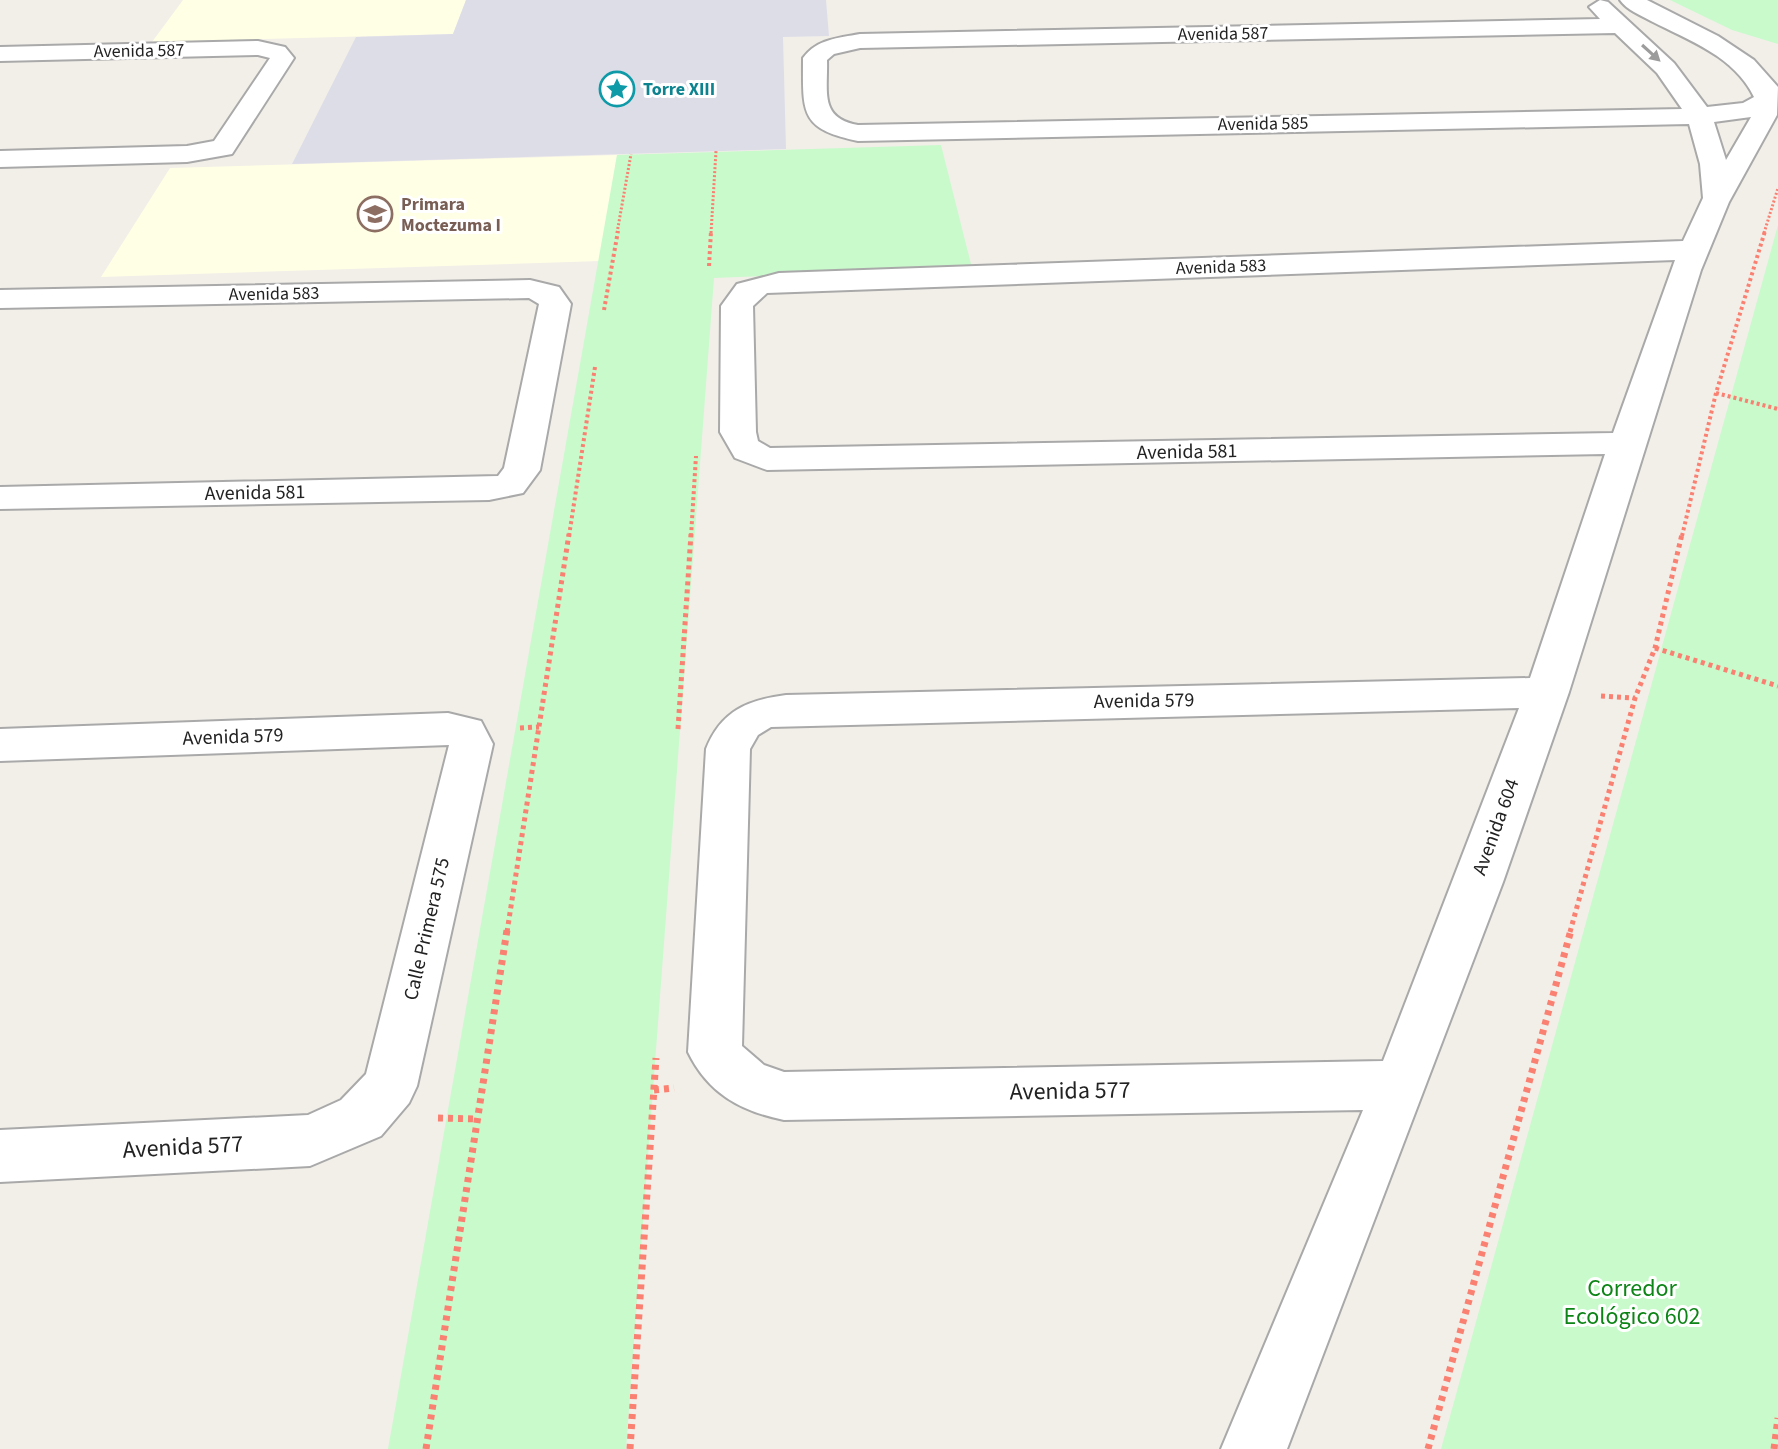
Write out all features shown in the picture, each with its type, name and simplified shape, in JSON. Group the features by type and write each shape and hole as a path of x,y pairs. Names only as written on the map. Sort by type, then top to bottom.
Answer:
{"street":[{"path":"1593,0 1677,77 1699,116 1711,149 1717,198"},
{"path":"1631,0 1657,17 1734,56 1773,98"},
{"path":"1657,17 1762,52"},
{"name":"Avenida 587","path":"827,127 818,116 815,58 826,48 860,41 1621,26"},
{"name":"Avenida 587","path":"0,54 258,48 277,52 282,58 231,141 211,151 0,159"},
{"name":"Avenida 585","path":"827,127 858,133 1699,116 1738,113 1773,98"},
{"name":"Avenida 604","path":"1254,1449 1401,1085 1547,692 1627,443 1694,250 1717,198 1751,146 1773,98"},
{"name":"Avenida 583","path":"749,454 740,443 738,432 737,306 740,297 749,288 779,282 1694,250"},
{"name":"Avenida 583","path":"0,299 530,289 548,294 555,304 549,335 522,470 510,485"},
{"name":"Avenida 581","path":"749,454 791,461 1627,443"},
{"name":"Avenida 581","path":"0,498 489,489 510,485"},
{"name":"Avenida 579","path":"743,1081 725,1068 715,1052 728,749 732,734 743,721 761,713 786,710 1547,692"},
{"name":"Avenida 579","path":"0,745 448,729 465,732"},
{"name":"Calle Primera 575","path":"361,1118 390,1086 471,744 465,732"},
{"name":"Avenida 577","path":"743,1081 762,1093 784,1096 1401,1085"},
{"name":"Avenida 577","path":"0,1156 310,1140 361,1118"}],"path":[{"path":"604,313 631,154"},
{"path":"1428,1449 1635,698 1655,648 1716,393 1778,188"},
{"path":"426,1449 597,360"},
{"path":"1716,393 1778,409"},
{"path":"1655,648 1778,686"},
{"path":"1774,1449 1778,1418"}],"shaded area":[{"path":"183,0 466,0 453,34 152,42"},
{"path":"466,0 826,0 829,36 783,37 786,149 292,164 356,37 453,34"},
{"name":"Primara Moctezuma I","path":"617,155 601,261 101,277 170,168"}],"green space":[{"path":"1670,0 1778,0 1778,44 1732,30"},
{"path":"941,145 972,268 714,278 626,1449 388,1449 617,155"},
{"name":"Corredor Ecológico 602","path":"1778,225 1778,1449 1441,1449"}],"place":[{"name":"Torre XIII","path":"617,89"},
{"name":"Primara Moctezuma I","path":"375,214"}]}
